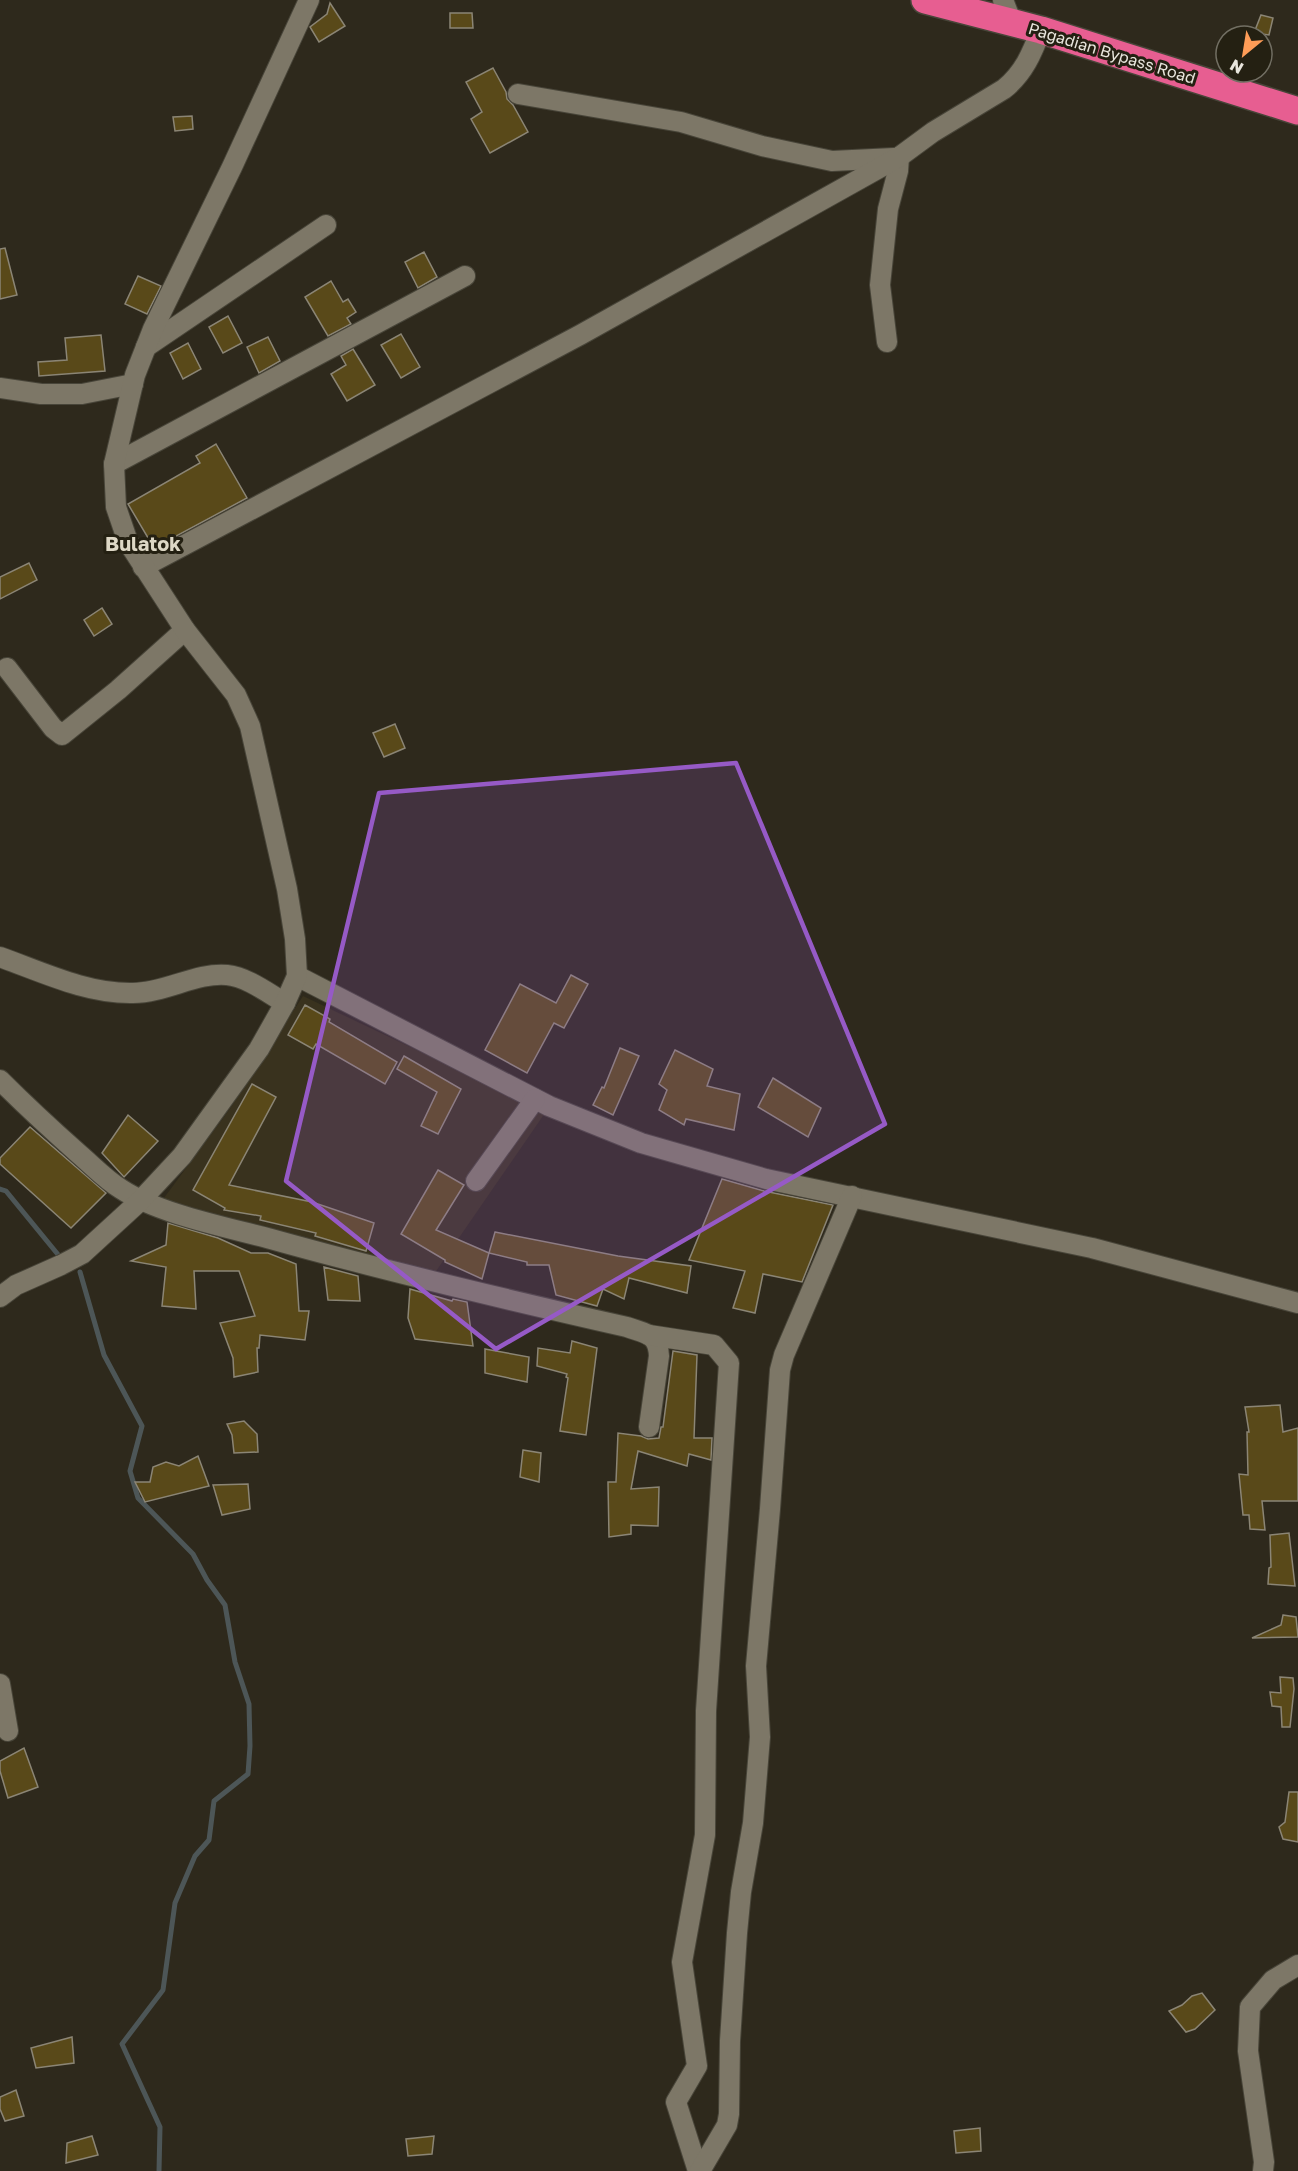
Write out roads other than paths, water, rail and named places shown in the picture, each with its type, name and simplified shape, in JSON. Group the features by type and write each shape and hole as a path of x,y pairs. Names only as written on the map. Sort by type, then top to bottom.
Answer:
{"highway":[{"name":"Pagadian Bypass Road","path":"925,0 1007,11 1041,30 1298,111"}],"street":[{"path":"0,1297 16,1285 82,1254 141,1200 182,1156 259,1049 285,1003 297,976 295,939 287,889 250,726 236,695 185,630 128,542 116,507 114,464 133,384 146,347 309,0"},
{"path":"143,567 580,334 899,157 933,132 1015,80 1031,55 1041,30"},
{"path":"518,94 681,122 762,146 832,161 899,157"},
{"path":"887,342 880,285 888,209 898,171 899,157"},
{"path":"146,347 326,225"},
{"path":"114,464 465,276"},
{"path":"0,388 41,394 82,394 133,384"},
{"path":"7,668 52,728 62,735 118,690 185,630"},
{"path":"0,957 101,991 133,993 165,989 192,981 228,975 238,977 285,1003"},
{"path":"297,976 535,1099 641,1143 766,1179 1092,1248 1298,1303"},
{"path":"0,1080 34,1115 99,1172 120,1189 141,1200 196,1219 377,1269 627,1327 649,1335 714,1345 729,1363 706,1711 705,1835 681,1962 697,2066 676,2102 699,2171"},
{"path":"476,1181 535,1099"},
{"path":"699,2171 727,2125 729,2114 729,2041 736,1942 741,1892 753,1823 760,1737 756,1666 780,1370 784,1355 852,1196"},
{"path":"649,1335 658,1344 659,1356 649,1427"},
{"path":"0,1684 8,1731"},
{"path":"1263,2171 1264,2162 1248,2051 1250,2007 1274,1980 1298,1965"}],"waterway":[{"path":"0,1189 6,1191 60,1257"},
{"path":"80,1272 104,1355 142,1426 130,1471 138,1498 193,1554 207,1580 225,1605 235,1662 249,1704 248,1774 214,1801 209,1840 195,1856 175,1903 163,1990 122,2044 160,2127 159,2171"}],"district":[{"name":"Bulatok","path":"143,544"}]}
